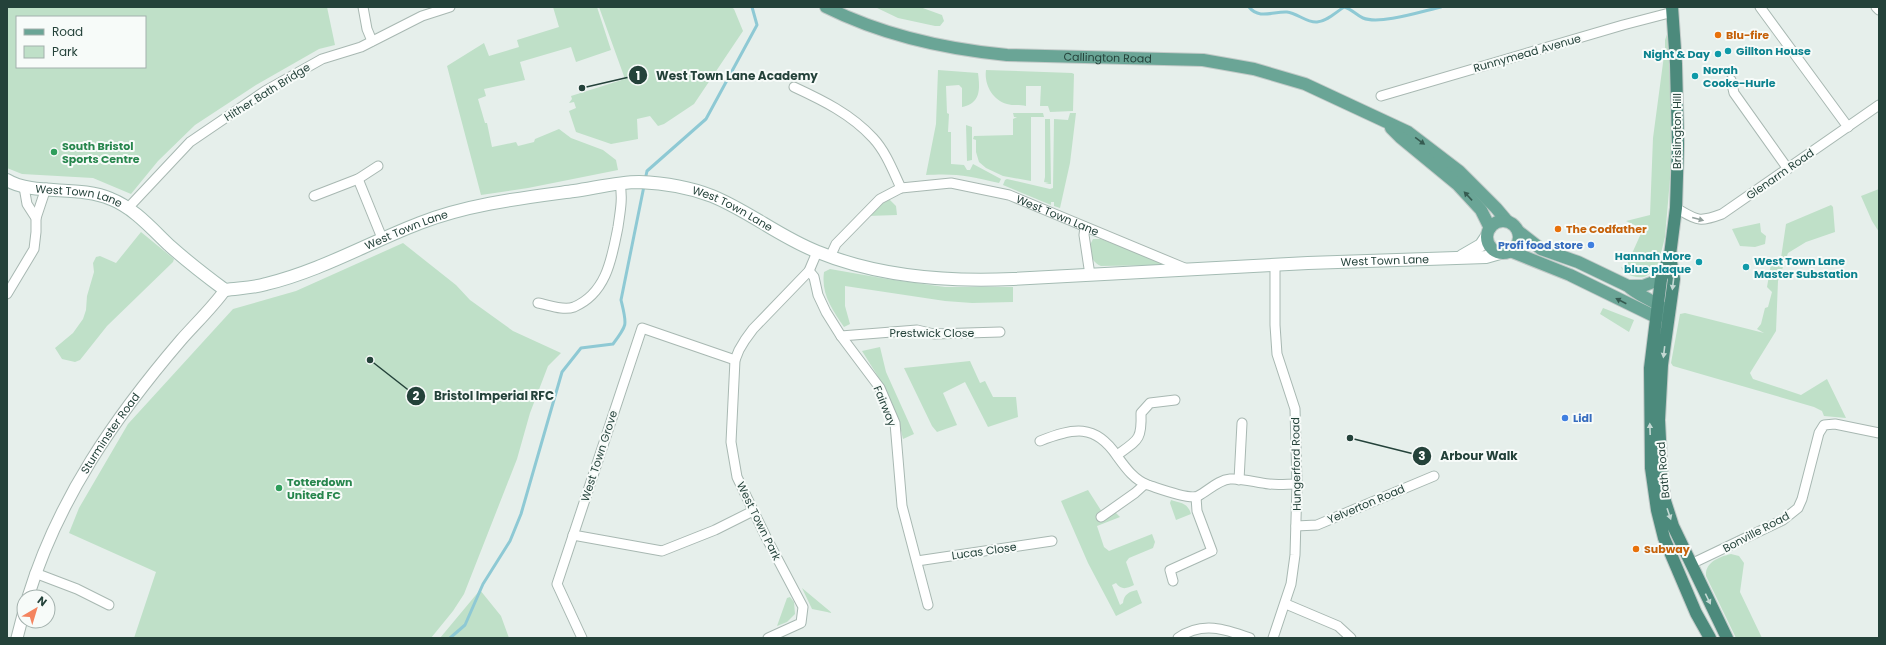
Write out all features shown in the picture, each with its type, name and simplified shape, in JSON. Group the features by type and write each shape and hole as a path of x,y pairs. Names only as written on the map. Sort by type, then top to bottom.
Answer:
{"highway":[{"name":"Brislington Hill","path":"1658,303 1661,279 1670,255 1676,208 1678,144 1676,64 1672,10"},
{"name":"Brislington Hill","path":"1669,313 1674,279 1670,255"},
{"name":"Bath Road","path":"1658,303 1650,368 1651,468 1657,510 1664,538 1696,613 1710,638"},
{"name":"Bath Road","path":"1669,313 1662,365 1659,420 1662,480 1665,502 1671,520 1691,564 1727,638"}],"main road":[{"name":"Callington Road","path":"826,7 902,37 976,52 1007,55 1203,60 1254,69 1305,84 1363,110 1386,123"},
{"path":"1386,123 1408,132 1435,152 1470,182 1507,221 1512,223 1518,231 1541,249 1578,262 1628,286 1632,290 1658,303 1669,313"},
{"path":"1386,123 1400,137 1457,184 1482,210 1491,246 1570,275 1656,317 1669,313"},
{"name":"West Town Lane","path":"7,180 24,187 82,190 112,199 128,208 178,252 225,290 265,285 305,273 382,238 423,222 481,206 637,182 676,186 712,196 817,252 857,265 887,271 946,279 973,281 1276,265 1486,256 1505,252"},
{"path":"1461,257 1481,244 1488,232 1498,221 1507,221"},
{"path":"1505,252 1516,245 1519,239 1518,231"},
{"path":"1628,286 1648,285 1661,279"}],"street":[{"path":"363,7 367,29 372,41"},
{"name":"Hither Bath Bridge","path":"128,208 190,142 265,91 322,59 361,47 421,11 450,7"},
{"path":"1760,7 1848,126"},
{"path":"1876,7 1879,10"},
{"name":"Runnymead Avenue","path":"1381,96 1672,10"},
{"path":"1731,80 1734,93 1788,169"},
{"path":"794,87 819,98 850,117 873,138 888,159 901,188"},
{"name":"Glenarm Road","path":"1676,208 1694,219 1705,221 1722,214 1879,105"},
{"path":"314,196 358,179 378,166"},
{"path":"358,179 382,238"},
{"name":"West Town Lane","path":"830,256 836,244 880,199 901,188 951,183 1009,195 1188,270"},
{"path":"538,303 561,308 573,307 584,302 596,290 608,271 612,258 622,197 620,184"},
{"path":"24,187 28,204 36,218"},
{"path":"7,294 34,249 36,218 46,188"},
{"path":"1085,227 1084,235 1090,275"},
{"name":"West Town Park","path":"768,638 801,623 803,607 737,477 730,442 735,360 744,340 809,272 817,252"},
{"name":"Hungerford Road","path":"1273,638 1286,604 1291,584 1295,555 1297,484 1295,409 1277,354 1275,324 1276,265"},
{"name":"Fairway","path":"809,272 814,277 818,295 826,312 841,336 880,388 895,424 902,506 928,605"},
{"name":"Sturminster Road","path":"30,589 35,573 55,526 73,489 96,453 122,415 181,340 225,290"},
{"name":"West Town Grove","path":"582,638 557,584 642,328 735,360"},
{"name":"Prestwick Close","path":"841,336 917,330 934,334 1000,332"},
{"path":"1117,455 1136,442 1142,431 1141,413 1150,403 1174,400"},
{"path":"1239,480 1242,424"},
{"name":"Bonville Road","path":"1691,564 1783,520 1798,508 1802,499 1819,433 1824,424 1835,424 1879,433"},
{"path":"1040,441 1063,432 1076,430 1094,434 1106,442 1117,455 1126,470 1145,484 1187,496 1196,497 1219,482 1229,479 1270,484 1297,484"},
{"name":"Yelverton Road","path":"1296,526 1317,525 1434,476"},
{"path":"1101,517 1135,493 1145,484"},
{"path":"1173,581 1170,570 1212,551 1197,511 1196,497"},
{"path":"573,535 662,551 715,530 753,511"},
{"name":"Lucas Close","path":"917,561 1052,541"},
{"path":"35,573 77,589 109,605"},
{"path":"1286,604 1338,626 1351,638"},
{"path":"1178,638 1203,628 1220,628 1250,638"}],"green space":[{"name":"South Bristol Sports Centre","path":"7,7 327,7 335,45 319,49 256,85 195,125 158,161 131,194 93,178 22,174 7,168"},
{"path":"553,7 597,7 611,50 576,62 571,47 520,62 525,80 484,89 486,96 478,99 485,123 487,123 492,147 516,142 518,146 534,142 535,139 559,129 571,138 603,150 616,160 618,170 528,188 481,195 447,66 484,43 489,56 519,47 517,40 559,27"},
{"path":"599,7 731,7 734,9 743,31 694,104 664,124 658,126 650,116 637,119 638,139 611,144 576,132 569,111 576,108 574,102 569,103 572,99 571,96 625,79"},
{"path":"875,7 920,7 942,15 944,21 940,26 935,26 898,18"},
{"path":"1668,31 1673,144 1665,237 1657,267 1656,264 1653,270 1646,276 1634,277 1624,273 1621,267 1625,269 1643,229 1626,221 1650,215 1653,138 1665,40"},
{"path":"938,70 978,73 978,94 976,99 968,105 962,107 962,88 959,85 946,86 947,113 949,114 948,132 951,132 951,164 964,165 967,170 970,170 973,164 1001,179 999,183 946,174 926,175 936,124"},
{"path":"986,70 1072,73 1074,74 1073,111 1050,112 1048,106 1040,106 1041,86 1026,86 1026,106 1009,105 1002,102 990,91 986,81"},
{"path":"1013,113 1043,113 1044,117 1031,117 1031,181 1003,176 986,168 979,162 976,152 976,140 973,139 974,136 1013,135 1013,119 1017,117 1014,117"},
{"path":"1070,113 1076,113 1070,163 1060,208 1054,206 1054,202 1051,202 1051,205 1003,185 1007,179 1050,189 1053,188 1054,119 1068,120"},
{"path":"1045,119 1050,119 1051,184 1045,184 1049,183 1044,182"},
{"path":"966,125 972,127 972,160 967,161"},
{"path":"1879,189 1879,232 1872,221 1861,196"},
{"path":"887,197 896,206 897,215 867,216"},
{"path":"1831,205 1833,207 1835,232 1806,242 1788,253 1778,281 1776,331 1750,373 1753,379 1801,395 1827,379 1846,418 1824,416 1822,411 1814,407 1673,366 1671,363 1680,314 1685,313 1764,333 1757,329 1761,324 1765,308 1768,307 1772,292 1767,287 1771,264 1781,258 1786,224"},
{"path":"1760,223 1761,232 1766,236 1765,244 1755,247 1740,246 1732,229"},
{"path":"141,232 174,259 173,262 107,326 80,360 75,362 62,359 55,348 73,333 83,319 86,310 87,296 94,272 93,263 96,257 100,256 116,263"},
{"path":"1093,239 1101,239 1164,263 1164,265 1101,266 1094,261 1090,253 1089,247"},
{"path":"403,243 456,285 470,300 513,331 561,353 548,366 530,413 517,459 464,594 453,611 431,638 134,638 156,572 69,533 79,508 128,424 233,309 296,291"},
{"path":"830,269 945,287 1013,287 1013,302 972,303 945,301 845,286 845,306 850,324 844,327 828,301 824,287 824,272"},
{"path":"1603,308 1634,320 1629,332 1600,314"},
{"path":"880,347 886,372 914,434 903,439 892,403 862,351"},
{"path":"970,361 980,383 985,381 993,397 1016,397 1018,417 988,427 965,382 943,393 957,425 937,432 932,426 904,368"},
{"path":"1088,490 1102,512 1116,513 1120,517 1097,526 1104,547 1109,551 1152,534 1155,542 1153,548 1129,558 1126,562 1134,585 1122,588 1116,583 1112,585 1120,605 1123,603 1124,597 1127,594 1137,590 1142,603 1116,616 1088,563 1061,501"},
{"path":"1171,500 1186,506 1190,510 1191,514 1176,520 1170,503"},
{"path":"1731,554 1739,556 1744,563 1740,592 1762,638 1736,638 1706,576 1706,571 1710,564"},
{"path":"802,588 832,613 812,609"},
{"path":"480,590 501,616 509,638 440,638"},
{"path":"790,597 794,602 795,614 787,622 777,626 787,598"}],"waterway":[{"path":"645,180 647,171 706,119 757,25 752,7"},
{"path":"1249,7 1257,13 1267,14 1287,12 1313,22 1328,18 1344,7"},
{"path":"1344,7 1363,18 1370,20 1402,17 1441,7"},
{"path":"450,638 465,625 483,584 510,541 521,514 562,372 581,348 613,344 624,328 625,320 621,300 644,186"}],"place":[{"name":"Blu-fire","path":"1718,35"},
{"name":"Gillton House","path":"1728,51"},
{"name":"Night & Day","path":"1718,54"},
{"name":"Norah Cooke-Hurle","path":"1695,76"},
{"name":"West Town Lane Academy","path":"582,88"},
{"name":"South Bristol Sports Centre","path":"54,152"},
{"name":"The Codfather","path":"1558,229"},
{"name":"Profi food store","path":"1591,245"},
{"name":"Hannah More blue plaque","path":"1699,262"},
{"name":"West Town Lane Master Substation","path":"1746,267"},
{"name":"Bristol Imperial RFC","path":"370,360"},
{"name":"Lidl","path":"1565,418"},
{"name":"Arbour Walk","path":"1350,438"},
{"name":"Totterdown United FC","path":"279,488"},
{"name":"Subway","path":"1636,549"}]}
